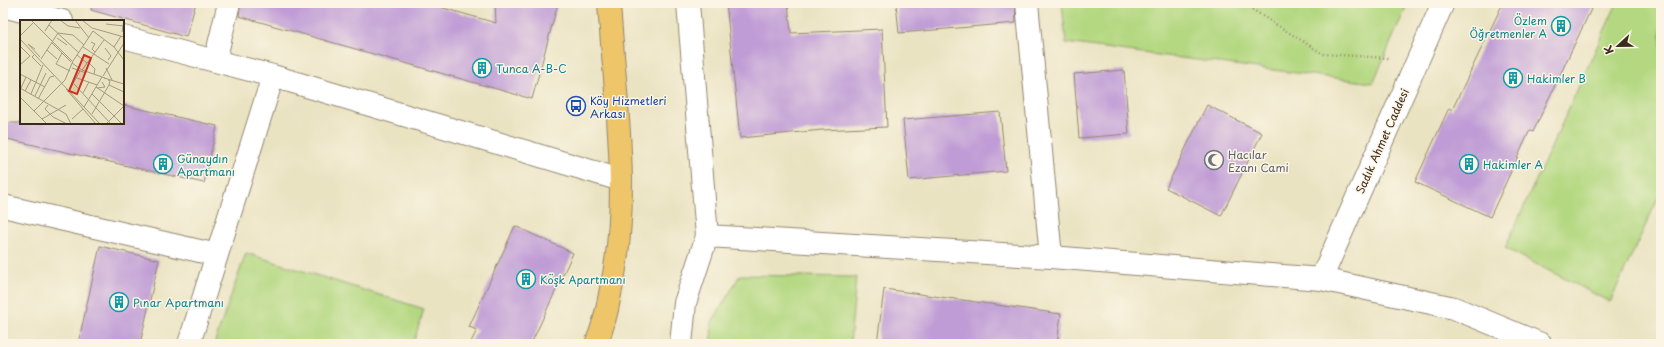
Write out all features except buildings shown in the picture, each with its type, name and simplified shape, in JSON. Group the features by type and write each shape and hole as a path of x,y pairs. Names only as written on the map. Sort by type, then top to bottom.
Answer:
{"main road":[{"path":"596,344 603,330 618,262 621,180 608,3"}],"street":[{"path":"215,61 229,3"},
{"path":"681,344 685,303 707,236 688,3"},
{"path":"1027,3 1051,257"},
{"name":"Sadık Ahmet Caddesi","path":"1321,279 1443,3"},
{"path":"3,6 58,20"},
{"path":"124,37 273,76 621,180"},
{"path":"188,344 273,76"},
{"path":"3,206 217,255"},
{"path":"707,236 1051,257 1321,279 1454,308 1540,344"}],"path":[{"path":"1242,3 1323,54 1418,59"}],"green space":[{"path":"1062,3 1408,3 1373,83 1066,43"},
{"path":"1617,3 1661,3 1661,192 1610,302 1505,248"},
{"path":"246,253 424,309 413,344 214,344"},
{"path":"740,275 856,277 850,344 712,344 711,324"}],"place":[{"name":"Özlem Öğretmenler A","path":"1561,26"},
{"name":"Tunca A-B-C","path":"482,68"},
{"name":"Hakimler B","path":"1513,78"},
{"name":"Köy Hizmetleri Arkası","path":"576,106"},
{"name":"Hacılar Ezanı Cami","path":"1214,160"},
{"name":"Günaydın Apartmanı","path":"163,164"},
{"name":"Hakimler A","path":"1469,164"},
{"name":"Köşk Apartmanı","path":"526,279"},
{"name":"Pınar Apartmanı","path":"119,302"}]}
